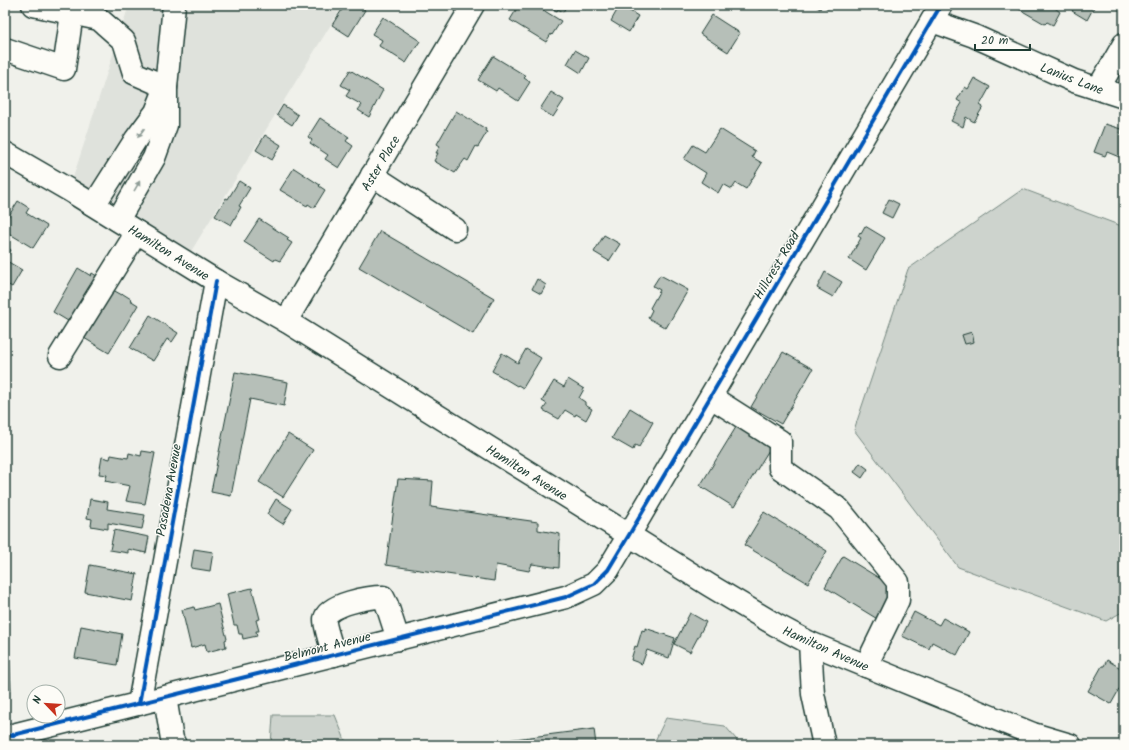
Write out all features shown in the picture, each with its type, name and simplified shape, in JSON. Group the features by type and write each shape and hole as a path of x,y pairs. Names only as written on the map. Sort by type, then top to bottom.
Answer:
{"street":[{"path":"33,5 99,19 124,41 134,73 166,87"},
{"path":"118,220 154,158 166,125 166,87 174,5"},
{"name":"Aster Place","path":"286,321 473,5"},
{"path":"5,49 64,69 72,13"},
{"name":"Lanius Lane","path":"936,13 974,36 1074,81 1124,97"},
{"name":"Hillcrest Road","path":"629,535 936,13"},
{"path":"1098,89 1124,44"},
{"path":"94,205 136,139 156,112 166,87"},
{"name":"Hamilton Avenue","path":"5,153 94,205 216,281 286,321 776,625 810,643 866,666 1033,734 1070,745"},
{"path":"372,175 455,229"},
{"path":"60,356 137,232"},
{"name":"Pasadena Avenue","path":"139,704 216,281"},
{"path":"711,397 780,441 780,468 840,509 898,582 898,600 866,666"},
{"name":"Belmont Avenue","path":"5,737 566,597 594,584 608,570 629,535"},
{"path":"334,655 324,620 328,613 338,606 372,597 383,597 398,639"},
{"path":"810,643 813,694 824,745"},
{"path":"165,697 172,743"}],"shaded area":[{"path":"129,5 343,5 185,261 69,190"},
{"path":"1023,189 1124,227 1124,611 1106,621 958,567 854,430 908,269"},
{"path":"273,715 335,715 347,745 271,745"},
{"path":"666,718 725,726 741,745 653,745"}],"building":[{"path":"345,5 358,5 365,10 349,36 332,25"},
{"path":"519,5 535,5 561,21 546,42 510,20"},
{"path":"546,5 567,5 563,12 558,9 557,11"},
{"path":"620,5 638,16 629,32 611,21"},
{"path":"814,5 822,5 820,9"},
{"path":"822,5 831,5 828,9"},
{"path":"1012,5 1057,5 1055,8 1060,12 1053,25 1047,22 1045,24"},
{"path":"1072,5 1095,5 1087,20 1072,11 1075,6"},
{"path":"712,15 740,33 728,52 700,34"},
{"path":"383,17 420,41 406,63 379,46 382,40 372,34"},
{"path":"575,50 589,58 581,73 567,64"},
{"path":"493,56 526,76 524,78 530,82 518,101 498,88 496,91 478,80"},
{"path":"350,70 383,90 369,117 358,110 362,105 346,96 350,90 341,85"},
{"path":"974,78 990,87 980,105 983,107 974,122 966,117 963,127 951,121 962,103 957,100 965,87 968,89"},
{"path":"551,92 564,100 553,117 540,109"},
{"path":"283,105 298,115 292,125 277,115"},
{"path":"456,111 486,129 485,131 487,132 478,147 476,146 468,161 465,159 455,173 434,161 440,146 437,144"},
{"path":"320,118 349,137 346,141 353,146 339,168 325,159 328,155 310,143 312,140 308,137"},
{"path":"1105,124 1121,129 1120,133 1124,134 1124,159 1107,152 1105,156 1094,152"},
{"path":"720,129 755,151 752,157 762,163 746,189 736,183 732,189 723,184 718,193 701,182 706,173 684,159 693,145 705,152"},
{"path":"265,135 281,145 272,160 256,150"},
{"path":"294,168 325,190 314,208 308,204 307,206 280,190"},
{"path":"239,181 250,188 239,206 241,207 231,225 215,216"},
{"path":"889,199 899,204 892,218 882,213"},
{"path":"18,201 29,208 26,213 47,226 33,248 5,231 5,222"},
{"path":"259,219 289,238 287,240 292,243 280,261 275,259 274,261 244,242"},
{"path":"865,226 885,238 866,270 849,259 861,238 858,236"},
{"path":"380,231 494,298 473,334 359,267"},
{"path":"604,235 620,244 609,261 594,252"},
{"path":"5,246 11,250 5,260"},
{"path":"5,260 22,270 12,287 5,283"},
{"path":"78,268 91,276 92,273 103,280 79,319 72,314 68,321 53,312"},
{"path":"825,272 842,282 833,297 817,288"},
{"path":"660,275 688,290 666,328 648,318 652,310 650,308 660,290 653,286"},
{"path":"537,279 546,285 541,294 532,289"},
{"path":"113,290 122,295 123,294 138,305 109,353 84,338"},
{"path":"150,315 178,333 172,342 167,339 153,361 130,348"},
{"path":"972,332 974,342 965,344 962,335"},
{"path":"526,349 541,358 523,388 492,371 502,353 518,363"},
{"path":"783,352 813,369 781,424 751,407"},
{"path":"235,372 288,382 284,406 250,399 231,496 211,492"},
{"path":"568,379 584,389 579,398 585,402 585,405 592,409 586,420 565,410 559,419 543,410 547,404 542,401 554,381 564,387"},
{"path":"630,408 653,422 639,447 635,445 633,450 612,438"},
{"path":"741,419 775,440 734,507 700,486"},
{"path":"288,434 313,450 283,497 259,482"},
{"path":"142,451 155,453 145,504 126,501 130,486 105,481 107,475 99,474 102,457 110,459 111,455 128,458 129,453 141,456"},
{"path":"860,463 868,469 862,478 854,472"},
{"path":"398,479 433,481 431,507 538,522 538,530 560,534 559,568 532,564 529,571 496,565 494,581 386,565"},
{"path":"90,499 108,502 107,509 145,515 142,529 108,523 108,529 91,526 92,519 87,518"},
{"path":"276,499 292,509 283,524 267,514"},
{"path":"764,512 827,551 808,583 744,545"},
{"path":"114,530 149,537 146,553 128,549 128,553 110,550"},
{"path":"194,549 213,552 210,571 191,568"},
{"path":"843,556 897,589 879,620 825,587"},
{"path":"90,565 137,574 132,601 85,592"},
{"path":"252,588 260,619 256,620 259,631 256,631 257,636 243,639 242,634 239,634 237,625 234,625 227,594"},
{"path":"218,604 227,639 225,640 226,647 207,652 205,644 191,648 182,610 194,607 195,610"},
{"path":"914,612 939,625 943,618 969,632 957,655 932,642 929,649 902,636"},
{"path":"690,613 706,622 690,652 674,644"},
{"path":"81,626 122,634 117,665 75,658"},
{"path":"645,628 675,638 669,658 647,650 642,664 631,660 642,630 645,631"},
{"path":"5,643 9,643 11,690 5,690"},
{"path":"1107,660 1124,670 1124,681 1111,704 1088,691"},
{"path":"594,729 596,745 467,745"}],"cycle path":[{"path":"5,737 566,597 594,584 608,570 629,535 941,5"},
{"path":"139,704 216,281"}]}
